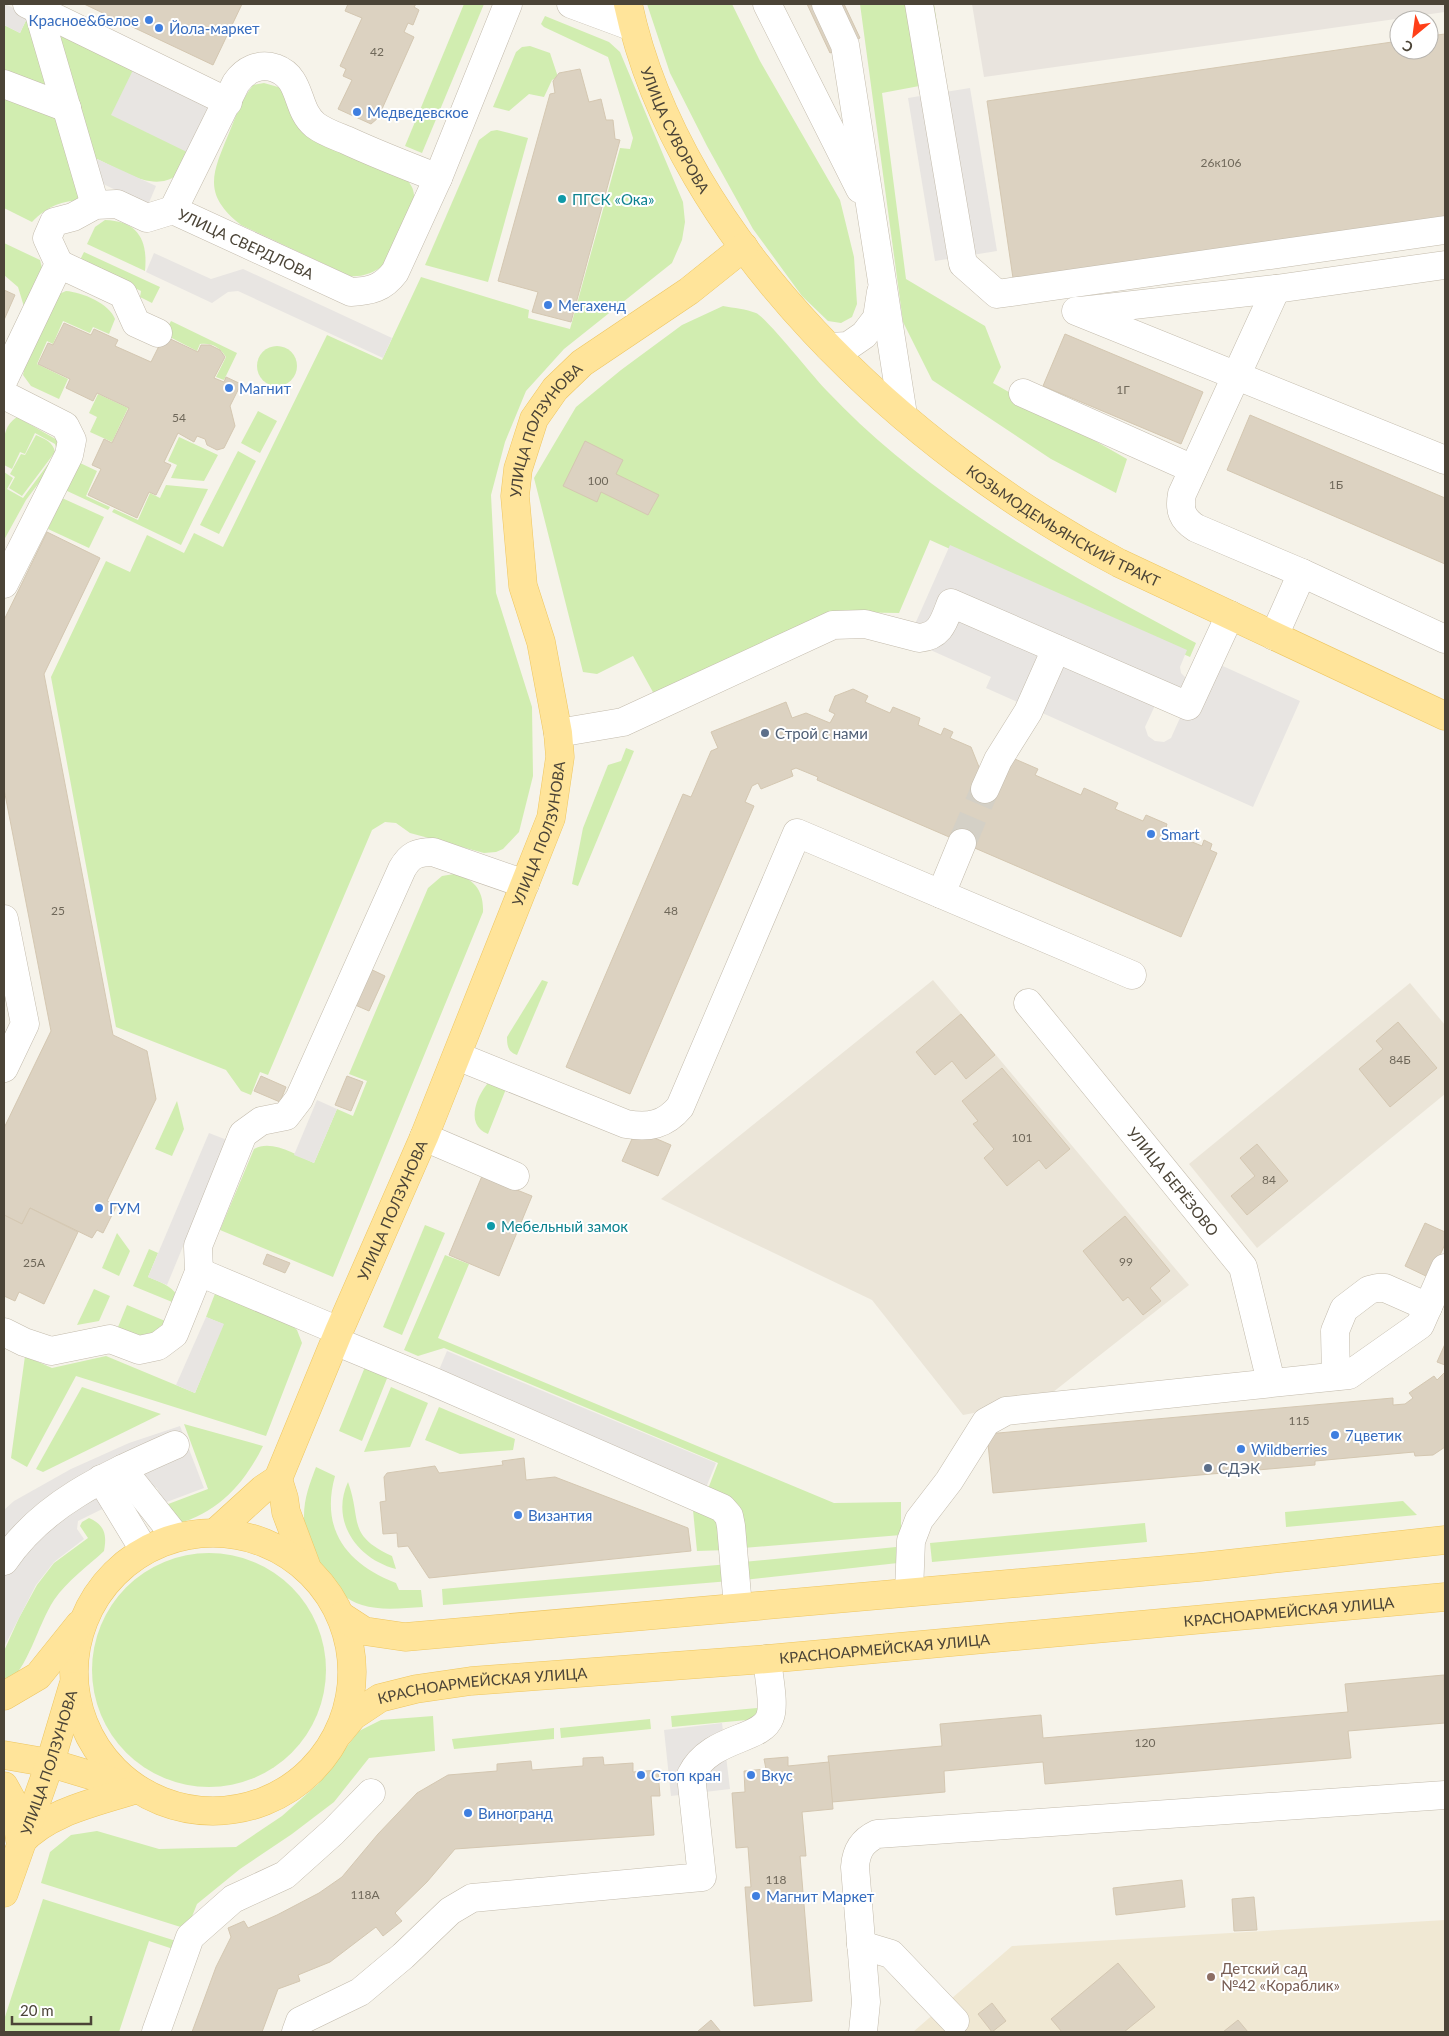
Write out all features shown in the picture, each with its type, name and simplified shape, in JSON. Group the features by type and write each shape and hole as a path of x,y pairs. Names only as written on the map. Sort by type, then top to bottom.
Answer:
{"main road":[{"name":"УЛИЦА СУВОРОВА","path":"631,16 665,114 700,183 744,247"},
{"name":"КОЗЬМОДЕМЬЯНСКИЙ ТРАКТ","path":"744,247 770,282 829,348 903,415 996,489 1058,530 1119,564 1445,716"},
{"name":"УЛИЦА ПОЛЗУНОВА","path":"278,1479 337,1336 424,1137 551,818 560,757 558,733 541,642 523,586 515,496 518,469 534,419 555,389 582,363 689,291 744,247"},
{"path":"218,1530 263,1489 278,1479 286,1512 307,1568"},
{"path":"4,1696 38,1676 82,1622 103,1585 122,1566 144,1550 176,1537 218,1530 256,1539 283,1551 307,1568 326,1591 341,1616 350,1644 353,1674 350,1704 340,1733 326,1756 301,1780 287,1791 263,1802 238,1810 211,1812 185,1809 160,1801 137,1789 50,1763 4,1755"},
{"path":"341,1616 364,1631 405,1637 1200,1567 1445,1540"},
{"name":"КРАСНОАРМЕЙСКАЯ УЛИЦА","path":"340,1733 353,1716 380,1698 416,1689 530,1676 767,1658 1445,1597"},
{"path":"82,1622 74,1658 74,1684 78,1709 87,1732 100,1754 117,1773 137,1789"},
{"name":"УЛИЦА ПОЛЗУНОВА","path":"4,1893 20,1842 50,1763 74,1684"},
{"name":"УЛИЦА ПОЛЗУНОВА","path":"4,1786 14,1806 20,1842"},
{"name":"УЛИЦА ПОЛЗУНОВА","path":"20,1842 46,1821 137,1789"}],"street":[{"path":"173,210 211,127 228,102 236,83 246,72 261,66 275,68 287,75 296,86 306,115 318,127 388,159 438,178 508,4"},
{"path":"571,4 631,16"},
{"path":"767,4 872,213"},
{"path":"826,4 845,46 903,415"},
{"path":"919,4 963,264 997,294 1445,230"},
{"path":"32,7 228,102"},
{"path":"32,7 67,108 95,205"},
{"path":"4,84 67,108"},
{"name":"УЛИЦА СВЕРДЛОВА","path":"59,264 47,238 54,222 73,217 95,205 117,204 147,218 173,210 351,292 372,290 386,284 396,272 438,178"},
{"path":"4,379 59,264 123,294 136,323 158,333"},
{"path":"1445,265 1276,289 1076,311 1445,460"},
{"path":"829,348 848,346 864,334 877,318 882,282"},
{"path":"1276,289 1182,494 1181,514 1187,522 1196,528 1302,573 1445,639"},
{"path":"1022,393 1193,469"},
{"path":"4,396 65,426 72,440 69,455 4,584"},
{"path":"1274,636 1302,573"},
{"path":"558,733 623,722 833,625 865,624 919,638 927,637 937,633 951,604 1188,706 1230,616"},
{"path":"985,790 998,760 1028,712 1056,649"},
{"path":"457,1056 626,1124 642,1127 658,1124 672,1117 680,1107 797,833 1132,976"},
{"path":"940,894 962,843"},
{"path":"4,1332 24,1342 51,1351 110,1339 138,1350 158,1346 174,1334 200,1272 198,1246 243,1134 261,1121 286,1116 299,1099 402,869 409,858 420,852 433,852 525,884"},
{"path":"4,919 24,1024 4,1068"},
{"name":"УЛИЦА БЕРЁЗОВО","path":"1028,1003 1243,1267 1272,1382"},
{"path":"424,1137 515,1176"},
{"path":"909,1592 911,1541 918,1520 949,1481 986,1422 1006,1411 1349,1375 1420,1325 1445,1268"},
{"path":"200,1272 434,1382 722,1508 729,1516 731,1526 738,1607"},
{"path":"1336,1376 1335,1331 1344,1309 1369,1290 1386,1288 1428,1307"},
{"path":"4,1561 16,1543 53,1510 111,1474 175,1445"},
{"path":"111,1474 176,1537"},
{"path":"111,1474 144,1550"},
{"path":"296,2032 300,2021 360,1992 403,1956 450,1912 472,1898 702,1877 691,1775 697,1763 706,1754 718,1746 760,1729 770,1717 772,1709 767,1658"},
{"path":"156,2032 190,1936 233,1899 285,1875 333,1832 371,1793"},
{"path":"863,2032 866,2002 856,1856 867,1839 877,1834 1445,1795"},
{"path":"861,1945 891,1954 955,2021"}],"shaded area":[{"path":"4,4 29,14 20,33 4,25"},
{"path":"972,4 1445,4 1445,12 1439,13 1439,10 1389,10 1389,20 984,77"},
{"path":"135,66 217,106 193,155 111,115"},
{"path":"970,88 997,251 935,261 908,98"},
{"path":"97,159 156,186 148,205 88,177"},
{"path":"154,253 211,279 243,269 392,338 383,358 238,291 228,292 212,303 146,272"},
{"path":"950,545 1187,650 1180,667 1181,673 1186,678 1205,658 1300,701 1253,807 986,688 991,677 908,640","holes":["1158,699 1184,709 1171,738 1164,742 1155,741 1148,736 1145,727"]},
{"path":"933,980 1189,1285 1043,1400 963,1415 872,1300 661,1199"},
{"path":"1410,983 1445,1025 1445,1094 1257,1248 1189,1164"},
{"path":"317,1100 337,1109 314,1163 294,1155"},
{"path":"209,1133 227,1140 167,1285 148,1277"},
{"path":"206,1317 224,1324 195,1393 176,1385"},
{"path":"447,1351 716,1463 699,1505 428,1396"},
{"path":"180,1426 204,1488 164,1503 157,1488 149,1486 78,1521 77,1529 84,1539 54,1562 36,1585 4,1647 4,1510 14,1501 71,1469 129,1443"},
{"path":"722,1723 730,1789 671,1796 664,1730"},
{"name":"Детский сад №42 «Кораблик»","path":"1445,1920 1445,2032 913,2032 1012,1946"}],"green space":[{"path":"464,4 484,4 422,153 405,146"},
{"path":"647,4 732,4 760,61 840,200 854,257 857,304 852,317 841,323 828,321 802,296 753,229 707,146 670,73"},
{"path":"860,4 934,4 946,81 882,93 906,279 985,326 1001,367 993,383 1127,459 1116,493 1051,459 932,380 903,322"},
{"path":"29,14 135,66 193,155 183,169 173,178 149,181 137,178 97,159 79,200 53,206 32,222 4,208 4,25 20,33"},
{"path":"545,16 609,42 620,52 683,202 685,222 682,240 672,263 564,349 526,391 505,442 491,495 496,593 532,707 533,776 519,832 503,849 484,853 410,833 396,823 385,822 372,830 268,1075 260,1072 251,1095 241,1091 226,1070 116,1027 51,677 106,561 130,572 147,535 184,553 194,533 223,547 327,335 382,360 421,277 529,310 528,318 570,329 620,148 630,149 633,138 608,57 544,27 541,24"},
{"path":"530,46 550,53 558,77 552,80 544,97 529,94 509,111 493,107 516,52 522,47"},
{"path":"264,83 278,87 406,178 410,184 414,196 410,211 390,256 380,268 365,275 350,276 241,225 220,203 214,183 218,160 246,96 253,85"},
{"path":"497,130 528,138 488,282 425,265 479,140 491,131"},
{"path":"105,220 126,224 138,234 145,250 145,271 87,244 95,227"},
{"path":"4,243 40,260 43,272 25,310 18,287 4,275"},
{"path":"84,252 160,287 152,303 140,297 141,291 85,264 81,258"},
{"path":"66,291 80,294 102,304 115,319 109,334 93,327 90,333 63,321 53,344 47,341 37,364 68,379 59,399 31,386 23,375 25,366 59,294"},
{"path":"723,306 756,313 761,317 780,336 827,391 867,430 910,467 1001,532 1098,589 1196,643 1190,657 930,540 899,613 836,612 654,694 633,656 597,674 583,672 534,478 576,407 621,370 682,325"},
{"path":"171,321 237,353 224,380 216,377 226,357 221,351 212,345 200,344 197,351 164,334"},
{"path":"273,346 281,346 288,349 294,355 297,366 294,377 288,383 281,386 273,386 266,383 260,377 257,370 257,362 260,355 266,349"},
{"path":"98,394 128,408 112,442 90,432 97,417 89,413"},
{"path":"258,411 277,421 260,453 241,443"},
{"path":"17,417 59,441 62,452 26,500 4,540 4,472 13,478 7,489 23,498 57,452 55,444 35,433 25,454 20,452 12,469 4,465 5,432"},
{"path":"36,435 50,443 55,452 22,496 9,488 15,477 10,474 21,454 25,455"},
{"path":"179,437 218,455 204,481 171,478 177,465 168,461"},
{"path":"238,451 256,461 219,534 200,525"},
{"path":"78,462 97,471 86,496 110,507 108,510 65,490"},
{"path":"166,485 208,489 181,545 112,512 114,509 138,520 150,493 160,498"},
{"path":"62,498 104,517 89,548 48,529"},
{"path":"626,748 634,751 578,886 572,884 583,828 608,765 621,761"},
{"path":"454,874 472,882 480,892 483,912 333,1277 220,1230 254,1149 261,1146 276,1147 292,1152 314,1163 337,1109 353,1116 367,1081 349,1074 428,888 442,876"},
{"path":"542,980 548,982 517,1055 509,1048 507,1037"},
{"path":"492,1079 510,1079 488,1134 480,1130 476,1123 475,1108 482,1091"},
{"path":"177,1101 184,1129 172,1156 155,1149"},
{"path":"425,1225 445,1233 402,1335 383,1327"},
{"path":"117,1233 130,1251 119,1276 102,1268"},
{"path":"149,1249 158,1253 148,1277 172,1289 178,1296 177,1304 133,1286"},
{"path":"445,1255 469,1264 438,1338 834,1503 901,1502 901,1535 743,1548 706,1494 718,1463 444,1348 418,1356 404,1350"},
{"path":"94,1289 110,1296 99,1321 77,1325"},
{"path":"216,1291 286,1320 297,1330 302,1343 266,1436 76,1376 27,1467 11,1458 25,1356 52,1368 106,1356 195,1393 223,1324 206,1317"},
{"path":"127,1305 170,1323 150,1334 134,1334 118,1327"},
{"path":"369,1357 392,1366 362,1441 339,1431"},
{"path":"82,1387 161,1414 43,1472 36,1469"},
{"path":"391,1387 428,1403 410,1447 364,1452"},
{"path":"439,1407 515,1439 513,1450 460,1454 425,1440"},
{"path":"184,1424 263,1446 247,1473 229,1495 205,1512 177,1524 163,1506 208,1489"},
{"path":"316,1467 335,1476 331,1495 331,1513 335,1529 351,1555 364,1566 396,1583 399,1590 421,1590 423,1607 384,1609 369,1607 350,1600 329,1581 313,1556 305,1529 305,1503"},
{"path":"348,1482 358,1525 362,1533 377,1548 392,1556 396,1569 370,1557 351,1536 345,1524 342,1511 343,1497"},
{"path":"1403,1501 1417,1515 1286,1527 1285,1512"},
{"path":"693,1510 720,1520 727,1550 697,1551"},
{"path":"89,1518 99,1524 104,1531 104,1551 59,1593 48,1610 20,1669 4,1687 4,1651 19,1618 37,1585 54,1563 88,1538 80,1526 82,1522"},
{"path":"1145,1523 1147,1542 932,1562 930,1543"},
{"path":"896,1547 898,1563 744,1580 743,1562"},
{"path":"197,1553 221,1553 254,1562 274,1572 292,1587 307,1605 317,1625 324,1647 326,1670 324,1693 317,1715 307,1735 292,1753 274,1768 243,1782 221,1787 197,1787 175,1782 144,1768 118,1744 111,1735 97,1704 92,1682 92,1658 97,1636 111,1605 135,1579 144,1572 175,1558"},
{"path":"729,1564 730,1581 443,1605 442,1589"},
{"path":"757,1708 758,1719 672,1727 671,1716"},
{"path":"433,1716 435,1751 369,1758 334,1802 292,1834 240,1869 197,1904 187,1929 41,1883 50,1852 71,1835 97,1831 159,1849 236,1847 282,1816 318,1784 359,1731 381,1720"},
{"path":"650,1719 651,1729 561,1738 560,1728"},
{"path":"554,1728 554,1739 454,1749 452,1739"},
{"path":"43,1899 176,1941 173,1949 149,1941 119,2032 4,2032 4,2020"}],"building":[{"path":"84,4 242,4 213,65"},
{"path":"348,4 416,4 414,7 419,10 413,25 408,23 404,32 414,37 378,118 371,124 338,109 352,80 343,76 346,69 340,66 362,18 345,11"},
{"path":"807,4 844,4 860,38 830,53"},
{"path":"1445,34 1445,223 1014,285 987,101 1389,42 1389,60 1439,60 1439,35"},
{"name":"ПГСК «Ока»","path":"580,69 589,102 601,99 606,120 613,120 615,139 620,140 571,322 532,312 538,292 498,281 550,94 555,93 553,81 559,73"},
{"path":"4,290 15,295 4,320"},
{"path":"64,323 91,335 94,329 118,340 115,346 151,362 164,336 198,352 201,345 210,345 220,350 225,357 214,378 224,382 226,377 241,384 230,406 235,426 224,448 217,450 207,445 205,439 197,436 194,442 178,433 164,462 171,465 156,495 149,492 137,518 88,495 101,469 92,465 104,439 112,443 129,408 97,393 93,401 66,388 70,379 38,364 48,343 53,345"},
{"path":"1065,334 1203,392 1181,444 1043,386"},
{"path":"1250,415 1445,498 1445,564 1227,470"},
{"path":"585,441 623,460 616,474 659,495 648,515 601,492 597,502 563,486"},
{"path":"47,532 100,558 44,674 113,1035 147,1051 156,1099 107,1201 117,1205 103,1233 97,1230 92,1238 30,1208 22,1224 4,1215 4,1128 51,1031 4,789 4,620"},
{"path":"853,689 868,696 865,702 890,713 893,707 920,718 918,725 941,735 944,728 953,732 950,738 971,747 983,777 1008,756 1038,769 1035,775 1081,795 1084,788 1118,803 1115,809 1143,821 1146,815 1167,824 1165,831 1202,846 1204,840 1212,844 1210,850 1217,853 1181,937 817,780 818,777 796,768 791,770 793,776 761,789 758,783 752,786 745,802 754,806 630,1094 566,1067 683,794 691,797 711,751 718,748 711,732 786,702 792,718 806,713 830,723 835,714 829,711 835,696"},
{"path":"362,965 385,976 369,1011 346,1001"},
{"path":"961,1014 995,1055 966,1079 952,1061 935,1075 916,1052"},
{"path":"1398,1022 1437,1068 1390,1107 1359,1069 1383,1049 1376,1041"},
{"path":"1002,1068 1070,1149 1046,1169 1039,1160 1007,1186 984,1158 994,1149 973,1124 978,1121 962,1101"},
{"path":"261,1076 286,1087 280,1102 254,1091"},
{"path":"347,1076 363,1082 351,1111 335,1105"},
{"path":"636,1130 671,1145 658,1176 622,1161"},
{"path":"1257,1144 1288,1181 1247,1215 1231,1196 1255,1176 1240,1158"},
{"name":"Мебельный замок","path":"482,1176 532,1196 499,1276 449,1255"},
{"path":"30,1208 78,1232 44,1304 19,1292 15,1301 4,1296 4,1215 22,1224"},
{"path":"1125,1216 1170,1271 1150,1288 1161,1301 1143,1315 1128,1297 1123,1301 1083,1251"},
{"path":"1425,1223 1445,1232 1445,1244 1430,1278 1405,1266"},
{"path":"267,1254 290,1263 285,1273 263,1264"},
{"path":"1445,1344 1445,1365 1437,1362"},
{"path":"1445,1372 1445,1447 1433,1455 1415,1456 1414,1452 1315,1461 1315,1465 993,1493 987,1434 1393,1398 1393,1405 1405,1404 1413,1398 1409,1393 1434,1376 1437,1380"},
{"name":"Византия","path":"524,1458 526,1480 555,1477 688,1528 691,1551 429,1578 408,1546 398,1547 397,1533 383,1534 380,1502 386,1501 384,1477 387,1473 435,1466 439,1473 503,1465 502,1461"},
{"path":"1444,1675 1445,1723 1348,1731 1351,1758 1045,1784 1043,1762 944,1771 945,1792 832,1802 828,1756 942,1746 940,1724 1041,1715 1043,1738 1348,1712 1345,1684"},
{"path":"603,1757 604,1765 633,1763 633,1772 658,1770 660,1796 651,1796 654,1835 455,1849 427,1882 395,1913 402,1921 383,1936 376,1927 330,1962 298,1975 300,1981 278,1989 262,2032 192,2032 216,1967 231,1937 228,1928 244,1921 248,1928 319,1893 342,1877 378,1834 417,1793 448,1775 497,1771 497,1764 531,1761 532,1770 583,1766 583,1758"},
{"path":"788,1757 788,1766 829,1762 833,1809 802,1812 806,1856 800,1856 812,2001 754,2006 745,1887 751,1887 748,1847 736,1848 732,1793 745,1792 744,1771 766,1769 764,1759"},
{"path":"1182,1880 1185,1907 1116,1915 1113,1888"},
{"path":"1254,1897 1257,1930 1234,1931 1232,1899"},
{"path":"1118,1963 1155,2007 1124,2032 1062,2032 1051,2019"},
{"path":"992,2003 1006,2021 992,2032 978,2014"},
{"path":"711,2020 721,2032 697,2032"},
{"path":"1238,2020 1248,2032 1223,2032"}],"tunnel":[{"path":"962,843 985,789"}],"place":[{"name":"Красное&белое","path":"149,20"},
{"name":"Йола-маркет","path":"159,28"},
{"name":"Медведевское","path":"357,112"},
{"name":"ПГСК «Ока»","path":"562,199"},
{"name":"Мегахенд","path":"548,305"},
{"name":"Магнит","path":"229,388"},
{"name":"Строй с нами","path":"765,733"},
{"name":"Smart","path":"1151,834"},
{"name":"ГУМ","path":"99,1208"},
{"name":"Мебельный замок","path":"491,1226"},
{"name":"7цветик","path":"1335,1435"},
{"name":"Wildberries","path":"1241,1449"},
{"name":"СДЭК","path":"1208,1468"},
{"name":"Византия","path":"518,1515"},
{"name":"Стоп кран","path":"641,1775"},
{"name":"Вкус","path":"751,1775"},
{"name":"Виногранд","path":"468,1813"},
{"name":"Магнит Маркет","path":"756,1896"},
{"name":"Детский сад №42 «Кораблик»","path":"1211,1977"}]}
